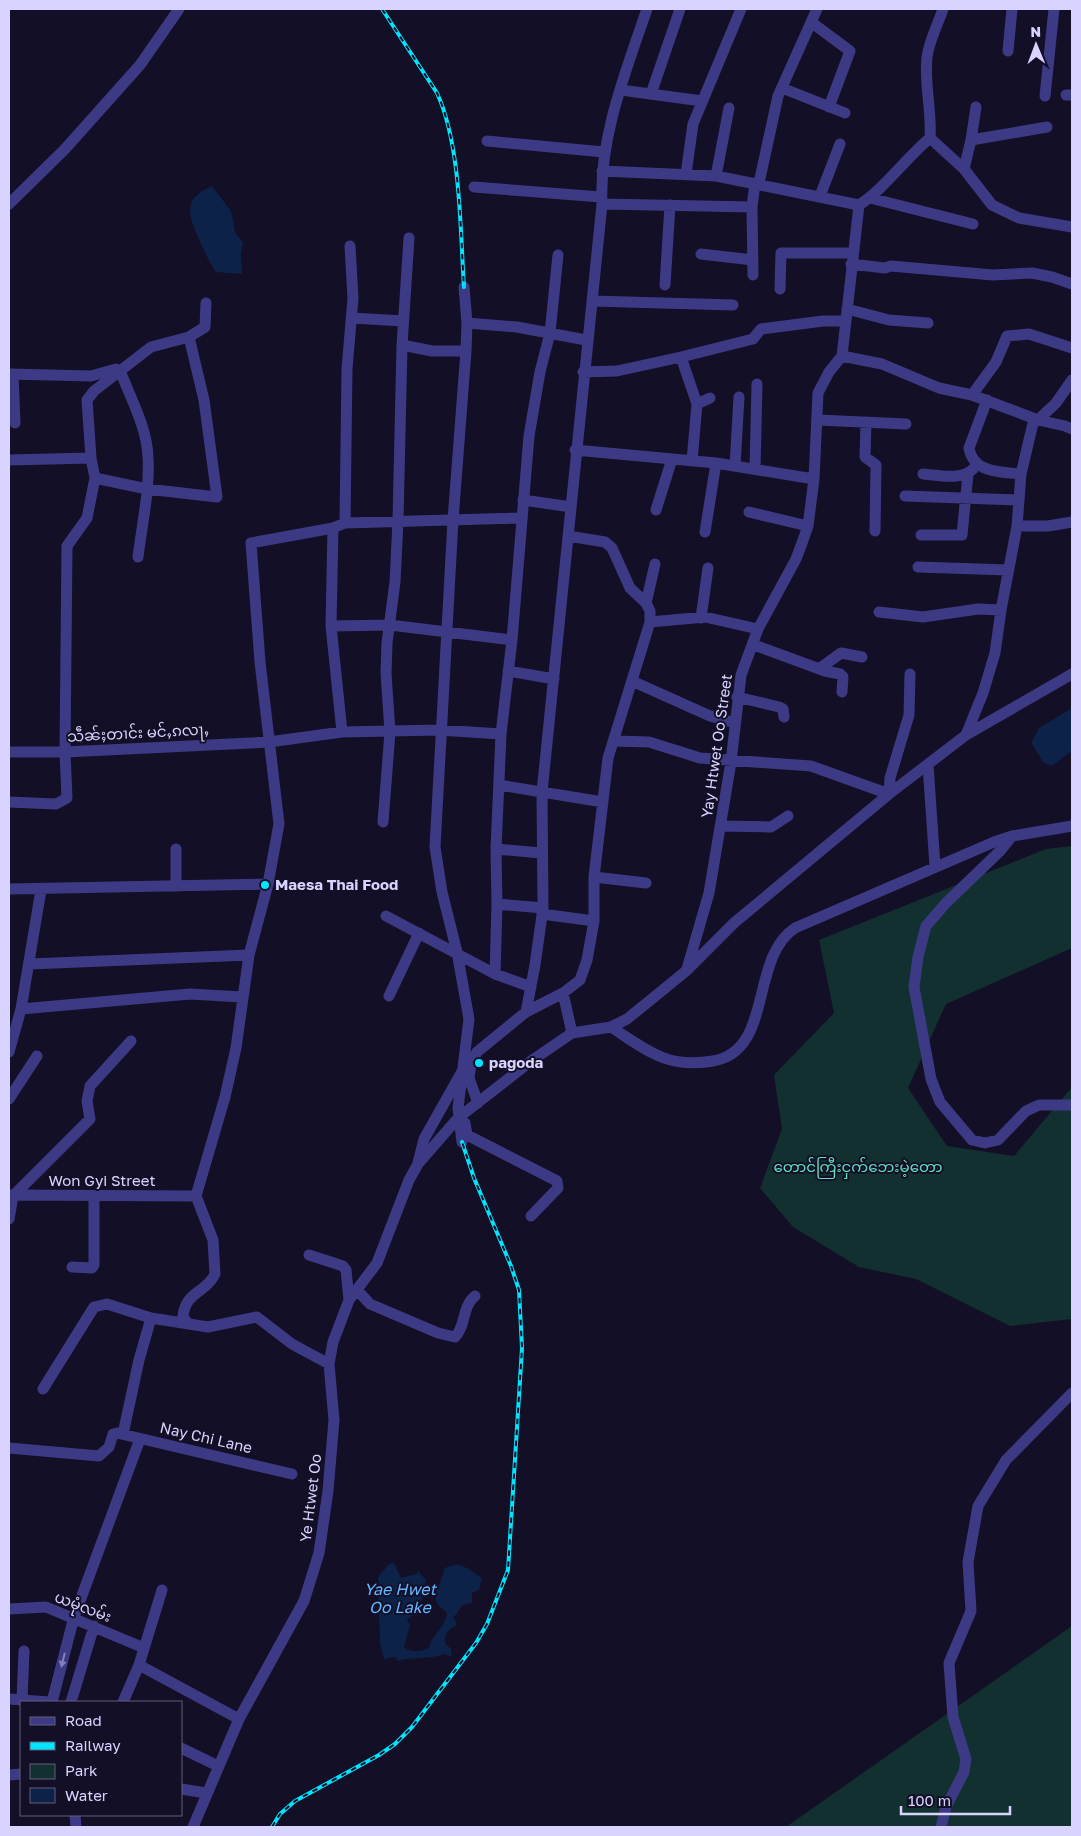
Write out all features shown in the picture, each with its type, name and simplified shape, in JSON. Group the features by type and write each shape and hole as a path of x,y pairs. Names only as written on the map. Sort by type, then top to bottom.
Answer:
{"street":[{"path":"9,204 65,150 140,65 179,9"},
{"path":"526,1012 542,911 542,792 586,340 592,301 604,152 621,90 647,9"},
{"path":"651,94 680,9"},
{"path":"686,174 693,124 741,9"},
{"path":"753,275 752,207 757,183 782,88 817,9"},
{"path":"602,172 716,176 859,205 870,198 907,158 930,138 931,118 927,83 927,56 943,9"},
{"path":"1008,51 1012,9"},
{"path":"1045,96 1054,9"},
{"path":"811,22 850,51 829,107"},
{"path":"782,88 845,113"},
{"path":"621,90 702,101"},
{"path":"964,169 976,107"},
{"path":"716,176 729,108"},
{"path":"971,140 1047,127"},
{"path":"930,138 964,169 992,205 1019,218 1072,227"},
{"path":"487,141 604,152"},
{"path":"820,196 840,144"},
{"path":"474,187 670,206 752,207"},
{"path":"870,198 973,224"},
{"path":"859,205 842,356 882,364 939,388 987,400 1036,419 1065,426 1072,430"},
{"path":"665,285 670,206"},
{"path":"383,822 390,732 386,673 398,521 402,345 409,238"},
{"path":"345,523 347,369 352,318 350,246"},
{"path":"780,289 781,253 852,258 885,268 890,266 993,275 1032,273 1072,284"},
{"path":"701,254 753,260"},
{"path":"495,974 496,848 501,734 512,640 529,436 540,372 550,333 558,255"},
{"path":"464,287 467,323 466,351 453,520 434,847 442,892 457,952 469,1019 467,1066 469,1078 478,1102"},
{"path":"592,301 733,306"},
{"path":"9,802 63,802 67,798 65,752 67,546 87,518 95,478 91,458 88,400 94,392 151,347 189,337 205,328 206,303"},
{"path":"847,308 890,320 928,323"},
{"path":"352,318 403,321"},
{"path":"583,372 617,372 681,357 753,339 762,329 823,321 846,321"},
{"path":"467,323 516,327 586,340"},
{"path":"972,396 996,362 1007,336 1029,334 1072,348"},
{"path":"95,478 147,489 217,497 204,400 189,337"},
{"path":"402,345 432,351 466,351"},
{"name":"Yay Htwet Oo Street","path":"686,971 709,893 732,762 741,675 754,645 758,630 796,559 808,526 814,479 818,394 828,372 842,356"},
{"path":"681,357 697,404 692,461"},
{"path":"15,423 11,374 91,376 116,369 120,372 141,423 148,456 147,489 138,557"},
{"path":"966,734 983,693 995,653 1017,526 1021,474 1036,419 1056,403 1072,380"},
{"path":"755,469 757,384"},
{"path":"735,466 739,397"},
{"path":"697,404 710,398"},
{"path":"987,400 969,448 970,456 978,465 992,471 1021,474"},
{"path":"818,420 906,424"},
{"path":"866,422 865,457 876,465 874,531"},
{"path":"575,450 716,463 814,479"},
{"path":"9,460 91,458"},
{"path":"656,510 672,459"},
{"path":"705,532 716,463"},
{"path":"923,474 968,474 978,465"},
{"path":"921,535 962,535 968,474"},
{"path":"905,496 1019,500"},
{"path":"523,500 571,507"},
{"path":"748,512 808,526"},
{"path":"187,1323 183,1316 184,1307 188,1299 212,1279 216,1265 214,1240 196,1196 225,1097 236,1048 249,955 268,884 279,824 269,742 251,544 334,528 345,523 521,518"},
{"path":"1017,526 1048,526 1072,522"},
{"path":"334,528 331,626 342,732"},
{"path":"418,1164 424,1139 477,1052 526,1012 563,993 580,980 588,960 594,921 594,877 608,758 615,741 650,622 650,611 646,603 630,588 612,548 605,542 568,536"},
{"path":"646,603 655,564"},
{"path":"918,567 1008,570"},
{"path":"701,618 708,568"},
{"path":"879,612 924,617 963,610 1001,610"},
{"path":"650,622 701,618 758,630"},
{"path":"331,626 390,625 512,640"},
{"path":"754,645 820,669 840,674 843,678 842,692"},
{"path":"820,669 840,653 862,657"},
{"path":"508,670 554,679"},
{"path":"889,794 890,778 909,715 910,674"},
{"path":"418,1164 461,1116 531,1061 572,1033 611,1027 627,1018 686,971 734,923 889,794 966,734 1072,674"},
{"path":"632,681 710,716 735,723"},
{"path":"738,697 779,706 783,709 784,717"},
{"name":"သဵၼ်ႈတၢင်း မင်ႇၵလႃႇ","path":"9,752 65,752 269,742 342,732 442,731 501,734"},
{"path":"615,741 649,742 700,758 732,762 811,766 889,794"},
{"path":"928,765 935,866"},
{"path":"499,785 603,802"},
{"path":"720,826 771,827 788,816"},
{"path":"611,1027 652,1053 682,1063 716,1060 732,1055 742,1044 754,1024 768,965 786,934 795,928 935,866 1012,836 1072,826"},
{"path":"1012,836 1000,851 962,886 926,926 918,956 914,987 931,1079 940,1102 972,1140 985,1143 998,1140 1026,1111 1038,1105 1072,1105"},
{"path":"496,848 541,853"},
{"path":"176,849 176,886"},
{"path":"594,877 646,884"},
{"path":"9,889 41,890 268,884"},
{"path":"9,1052 30,964 41,890"},
{"path":"497,904 594,921"},
{"path":"386,916 457,952 495,974 531,987"},
{"path":"389,996 419,933"},
{"path":"30,964 249,955"},
{"path":"563,993 572,1033"},
{"path":"21,1008 190,994 242,997"},
{"path":"9,1219 11,1195 90,1119 88,1101 90,1086 131,1041"},
{"path":"9,1099 37,1056"},
{"path":"462,1142 459,1097 467,1066"},
{"path":"461,1116 467,1135 557,1181 558,1188 531,1216"},
{"name":"Ye Htwet Oo","path":"193,1827 239,1719 304,1601 319,1553 328,1491 334,1420 329,1364 333,1342 349,1300 358,1291 377,1263 409,1180 418,1164"},
{"name":"Won Gyi Street","path":"11,1195 196,1196"},
{"path":"72,1268 92,1268 94,1265 94,1196"},
{"path":"309,1255 343,1266 346,1270 349,1300"},
{"path":"358,1291 370,1304 438,1333 455,1337 459,1333 468,1303 475,1296"},
{"path":"43,1388 94,1307 107,1304 151,1318 208,1327 257,1317 264,1320 292,1344 329,1364"},
{"path":"9,1448 99,1456 109,1447 118,1433 151,1318"},
{"path":"941,1827 946,1807 964,1772 966,1759 954,1717 949,1663 971,1611 968,1562 978,1506 1006,1460 1072,1393"},
{"name":"Nay Chi Lane","path":"118,1433 292,1474"},
{"path":"51,1701 74,1617 140,1438"},
{"path":"123,1701 144,1648 162,1590"},
{"name":"ယမုံလမ်း","path":"9,1609 46,1607 74,1617 144,1648"},
{"path":"71,1701 94,1626"},
{"path":"22,1700 24,1651"},
{"path":"138,1665 239,1719"},
{"path":"9,1699 36,1701"},
{"path":"182,1748 218,1766"},
{"path":"182,1789 206,1793"}],"green space":[{"name":"တောင်ကြီးငှက်ဘေးမဲ့တော","path":"1072,846 1072,948 946,1004 908,1088 947,1146 1014,1156 1072,1087 1072,1319 1010,1326 916,1279 859,1267 793,1227 760,1188 782,1129 774,1075 834,1013 819,940 1046,849"},
{"path":"1072,1626 1072,1827 786,1827"}],"water":[{"path":"212,186 231,211 235,232 243,243 241,254 242,274 216,272 194,228 190,213 192,201 196,196"},
{"path":"1072,708 1072,751 1052,766 1044,763 1031,743 1039,728"},
{"name":"Yae Hwet Oo Lake","path":"394,1563 401,1578 416,1574 418,1571 426,1580 419,1612 407,1619 410,1625 404,1647 413,1651 429,1648 446,1618 447,1613 437,1604 435,1595 445,1568 460,1565 482,1578 479,1590 472,1593 472,1603 462,1605 456,1615 453,1616 457,1625 445,1637 445,1643 451,1649 452,1657 445,1654 398,1661 395,1657 384,1659 380,1644 378,1577 389,1564"}],"railway":[{"path":"382,9 437,93 445,114 451,137 458,188 464,287"},
{"path":"272,1827 280,1814 295,1801 379,1755 395,1744 412,1727 476,1643 487,1624 508,1570 522,1348 519,1290 511,1266 474,1178 462,1142"}],"place":[{"name":"Maesa Thai Food","path":"265,885"},
{"name":"pagoda","path":"479,1063"}]}
